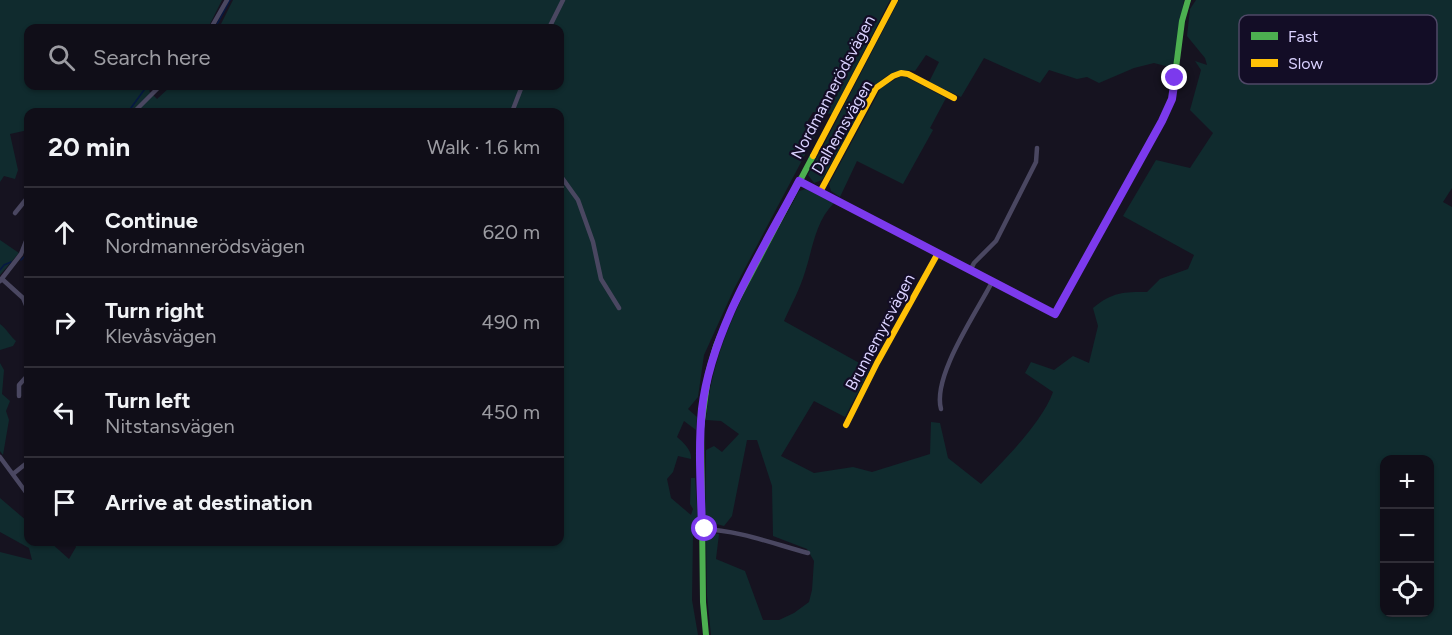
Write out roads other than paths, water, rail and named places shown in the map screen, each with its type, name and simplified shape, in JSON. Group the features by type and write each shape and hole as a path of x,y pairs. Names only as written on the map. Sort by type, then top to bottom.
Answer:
{"street":[{"path":"213,24 227,0"},
{"path":"551,24 563,0"},
{"name":"Nordmannerödsvägen","path":"706,635 703,602 700,428 709,370 716,346 729,315 895,0"},
{"path":"799,181 1055,314 1172,99 1182,21 1188,0"},
{"name":"Dalhemsvägen","path":"820,192 864,108 876,88 884,81 901,73 908,74 954,98"},
{"path":"138,108 156,90"},
{"path":"515,108 521,90"},
{"path":"970,270 996,241 1036,162 1037,148"},
{"path":"564,181 578,200 594,243 602,279 619,308"},
{"path":"15,213 24,202"},
{"path":"24,246 21,254 1,280 24,300"},
{"name":"Brunnemyrsvägen","path":"846,425 938,253"},
{"path":"941,409 941,386 948,367 992,282"},
{"path":"19,396 19,385 24,379"},
{"path":"0,457 24,489"},
{"path":"13,474 24,465"},
{"path":"702,529 729,532 808,553"}],"waterway":[{"path":"217,24 230,0"},
{"path":"131,108 144,90"},
{"path":"21,260 24,257"},
{"path":"0,270 11,262"}]}
